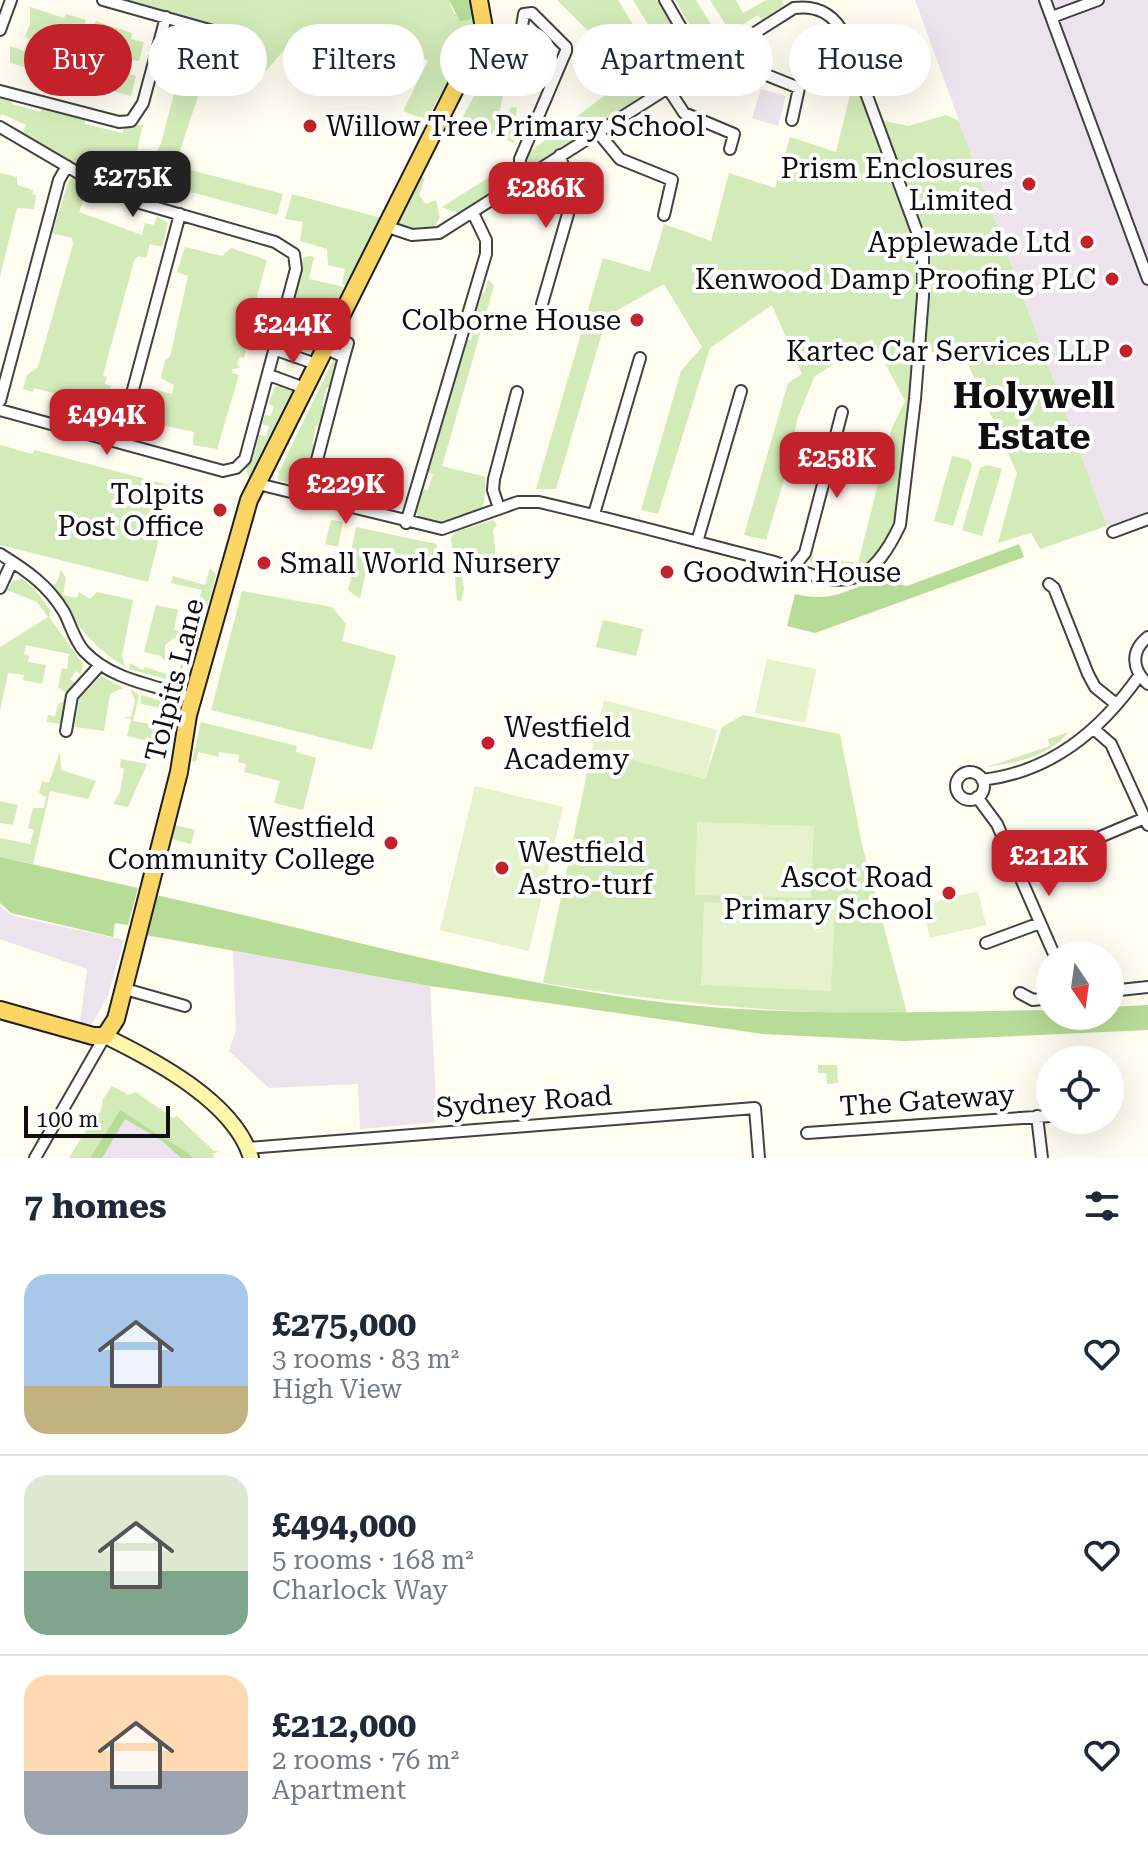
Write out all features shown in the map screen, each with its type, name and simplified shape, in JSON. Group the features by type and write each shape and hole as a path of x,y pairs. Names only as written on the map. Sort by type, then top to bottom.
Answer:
{"main road":[{"name":"Tolpits Lane","path":"105,1036 116,1019 125,989 179,772 192,698 246,511 478,43 484,28 479,0"},
{"path":"0,1010 93,1036 105,1036"}],"street":[{"path":"0,30 11,0"},
{"path":"103,0 190,24"},
{"path":"665,0 679,24"},
{"path":"1045,0 1148,279"},
{"path":"1052,17 1098,0"},
{"path":"258,484 406,523 442,529 518,502 539,502 594,514 823,578 851,579 873,566 892,543 902,512 923,296 923,248 845,36 834,17 791,4 763,24"},
{"path":"520,182 520,159 558,68 566,47 543,21 532,13 524,14 519,45 523,51 558,68"},
{"path":"0,91 119,122 131,121 143,103 166,17"},
{"path":"773,78 799,88 792,120"},
{"path":"385,226 412,235 439,233 653,96"},
{"path":"673,96 684,113 734,134 730,149"},
{"path":"0,127 140,203 275,242 294,254 296,269 245,459 236,468 223,471 0,410"},
{"path":"597,131 620,159 672,180 664,215"},
{"path":"542,304 568,214 570,191 560,155"},
{"path":"0,401 59,180 67,166"},
{"path":"406,523 486,254 486,240 473,213"},
{"path":"119,442 180,214"},
{"path":"307,498 348,343"},
{"path":"327,349 344,357"},
{"path":"276,350 319,365"},
{"path":"594,514 640,358"},
{"path":"269,375 307,389"},
{"path":"697,542 741,391"},
{"path":"499,508 493,490 494,479 517,392"},
{"path":"793,568 805,553 842,412"},
{"path":"1113,532 1148,519"},
{"path":"0,554 39,579 59,604 83,649 100,665 127,678 192,698"},
{"path":"0,588 12,562"},
{"path":"1049,584 1054,588 1095,687 1116,704"},
{"path":"1148,637 1135,653 1139,676 1148,684"},
{"path":"66,731 72,696 100,665"},
{"path":"982,780 1044,764 1095,730 1139,676"},
{"path":"1088,842 1147,822 1111,744 1095,730"},
{"path":"967,773 976,774 982,780 984,787 977,797 961,797 956,784 967,773"},
{"path":"977,797 997,824 1049,942"},
{"path":"986,943 1040,923"},
{"path":"1124,990 1148,987"},
{"path":"125,989 185,1006"},
{"path":"1020,993 1036,1000"},
{"path":"35,1158 105,1036 169,1068 235,1128 249,1153"},
{"name":"Sydney Road","path":"249,1153 755,1108 759,1158"},
{"name":"The Gateway","path":"807,1133 1036,1116"},
{"path":"1039,1134 1042,1158"}],"shaded area":[{"path":"915,0 1148,0 1148,513 1107,526 931,44 931,24 924,24"},
{"path":"773,92 786,96 778,126 752,118 759,96 773,96"},
{"path":"0,906 13,916 124,940 108,995 92,1024 80,1024 87,969 0,939"},
{"path":"233,951 430,986 437,1122 360,1129 358,1084 269,1088 229,1051 236,1030"},
{"path":"120,1110 193,1158 90,1158"}],"green space":[{"path":"126,0 449,0 454,14 474,15 473,24 440,24 440,95 426,120 403,111 410,96 424,96 424,69 428,61 424,59 424,24 283,24 283,51 267,70 267,24 206,24"},
{"path":"449,0 470,0 474,15 469,20 460,21"},
{"path":"557,0 618,0 633,24 581,24"},
{"path":"633,0 659,0 673,24 648,24"},
{"path":"675,0 696,0 711,24 689,24"},
{"path":"710,0 736,0 743,13 766,0 782,0 784,5 761,21 758,15 744,24 725,24"},
{"path":"30,7 64,18 66,14 86,20 85,24 30,24"},
{"path":"132,39 144,42 139,61 132,60"},
{"path":"10,46 24,51 24,67 10,63"},
{"path":"0,94 14,97 12,104 40,112 43,105 86,116 85,124 122,133 125,126 143,125 136,155 141,197 126,192 128,186 96,168 92,175 23,132 26,125 2,114 0,117"},
{"path":"198,96 175,166 283,194 277,215 145,180 161,143 173,98"},
{"path":"474,96 503,96 494,135 461,120"},
{"path":"604,96 642,96 459,213 442,207 532,150"},
{"path":"850,96 863,96 873,124 885,121 908,126 946,115 959,121 1107,526 1040,549 1031,533 998,543 1017,473 966,360 924,350 917,423 904,431 901,492 891,530 882,547 851,574 815,570 808,556 858,563 892,428 905,401 872,339 814,377 797,420 789,463 766,540 744,535 788,383 802,374 772,305 710,348 658,514 641,510 681,371 702,347 664,284 607,316 556,489 536,489 603,258 650,272 664,224 711,241 729,173 775,188 790,137 836,152"},
{"path":"511,107 517,108 514,124 526,126 513,143 501,137"},
{"path":"0,173 17,177 17,185 33,190 32,194 36,195 34,209 17,208 0,277"},
{"path":"414,175 425,178 419,195 426,204 436,200 440,217 433,229 408,231 396,222"},
{"path":"74,178 89,186 79,212 142,235 145,223 154,225 157,216 168,223 162,247 150,244 146,258 138,256 134,261 103,375 107,377 105,384 111,386 102,411 93,408 94,403 72,399 74,393 66,391 64,396 34,388 33,392 23,389 27,375 38,367 73,244 72,238 52,233 69,180"},
{"path":"292,194 381,218 347,286 342,284 345,269 328,265 327,249 300,241 303,222 285,219"},
{"path":"185,247 222,256 231,248 267,260 253,311 248,310 247,314 252,316 244,358 240,357 237,364 241,368 232,369 232,373 239,375 217,449 193,445 194,432 146,422 157,390 172,394 174,385 161,378 165,360 170,357 188,276 177,272"},
{"path":"314,257 309,279 344,287 313,353 282,346 280,341 303,258"},
{"path":"488,279 494,286 442,466 486,477 483,506 477,513 462,520 445,523 422,521 415,511 420,489 428,490 433,474 425,472 464,339 471,340 473,329 467,326 476,293 484,294"},
{"path":"334,358 338,361 334,388 327,387 322,405 329,407 323,427 316,426 312,444 318,446 309,482 303,487 278,480 279,472"},
{"path":"275,387 293,388 295,398 251,484 246,468 253,458 259,435 266,436 269,426 262,424 265,415 271,416 274,406 268,404"},
{"path":"0,445 32,454 35,450 172,486 148,582 0,545"},
{"path":"952,456 969,460 972,465 953,526 934,521"},
{"path":"988,465 1002,469 982,536 962,530 980,468"},
{"path":"331,520 343,522 338,547 325,544"},
{"path":"493,520 497,525 493,530 496,559 458,551 464,589 461,601 457,600 451,538 455,532"},
{"path":"356,527 436,544 441,567 431,571 428,561 371,548 360,599 348,590 351,579 347,573"},
{"path":"1019,544 1024,557 815,633 787,626 795,594 827,596 871,582 896,578 895,583 907,586"},
{"path":"210,568 216,574 211,596 177,682 129,669 130,663 143,670 145,667 176,677 179,675 185,640 174,638 165,645 165,661 161,656 144,652 156,605 178,610 174,630 188,633 202,590 171,583 173,576 205,585"},
{"path":"61,570 66,578 63,595 77,598 79,592 90,599 97,592 133,600 122,656 125,666 102,651 66,608 51,584 56,584"},
{"path":"22,579 33,587 51,611 49,617 83,664 81,675 76,671 70,679 75,683 61,724 47,722 48,715 55,716 58,704 63,702 65,692 58,687 62,668 67,669 69,654 26,645 24,654 29,656 28,662 46,665 42,684 23,680 24,675 8,673 0,711 0,647 48,617 37,602 7,590 13,581"},
{"path":"242,591 332,607 346,624 342,641 396,656 372,750 211,710"},
{"path":"603,620 643,629 636,656 596,647"},
{"path":"767,659 816,669 805,723 755,713"},
{"path":"101,676 123,688 110,694 104,731 75,727 79,699"},
{"path":"130,689 139,695 133,721 156,725 153,742 127,736 131,719 124,717 131,717 135,700"},
{"path":"141,695 175,705 175,711 141,704"},
{"path":"604,700 717,730 705,779 592,750"},
{"path":"743,715 840,734 863,849 907,1013 815,1012 724,1006 543,983 592,749 705,779 722,727"},
{"path":"201,722 297,746 296,752 316,758 303,810 274,803 280,781 244,772 246,764 238,762 239,755 219,752 218,757 198,752 196,762 192,761"},
{"path":"1068,732 1058,743 1036,755 987,767 1050,746 1048,739"},
{"path":"60,751 61,770 96,781 88,799 50,791 33,864 0,857 0,838 30,844 34,830 28,828 33,808 44,808 46,797 39,793 42,781 49,783"},
{"path":"121,759 147,764 128,807 113,804 120,792 124,769 120,767"},
{"name":"Westfield Astro-turf","path":"475,786 563,807 529,951 440,930"},
{"path":"0,801 18,805 13,825 0,823"},
{"path":"697,822 814,826 811,898 695,895"},
{"path":"175,825 195,830 191,844 172,839"},
{"path":"0,857 138,888 128,925 115,923 113,937 11,913 0,903"},
{"path":"978,891 986,925 930,938 922,905"},
{"path":"156,895 475,970 668,1003 811,1012 1036,1010 1036,1030 1124,1030 1124,1006 1148,1005 1148,1030 905,1041 763,1034 430,986 145,935"},
{"path":"704,902 835,908 831,991 701,985"},
{"path":"818,1065 837,1065 838,1083 827,1084 826,1073 818,1073"},
{"path":"112,1086 129,1095 136,1092 173,1118 177,1116 214,1151 220,1151 213,1154 214,1158 193,1158 120,1110 90,1158 69,1158 95,1115 101,1111 103,1099"},
{"path":"120,1110 193,1158 181,1158 161,1140 125,1119 102,1158 90,1158"}],"place":[{"name":"Willow Tree Primary School","path":"310,126"},
{"name":"Prism Enclosures Limited","path":"1029,184"},
{"name":"Applewade Ltd","path":"1087,242"},
{"name":"Kenwood Damp Proofing PLC","path":"1112,279"},
{"name":"Colborne House","path":"637,320"},
{"name":"Kartec Car Services LLP","path":"1126,351"},
{"name":"Tolpits Post Office","path":"220,510"},
{"name":"Small World Nursery","path":"264,563"},
{"name":"Goodwin House","path":"667,572"},
{"name":"Westfield Academy","path":"488,743"},
{"name":"Westfield Community College","path":"391,843"},
{"name":"Westfield Astro-turf","path":"502,868"},
{"name":"Ascot Road Primary School","path":"949,893"}],"district":[{"name":"Holywell Estate","path":"1034,416"}]}
